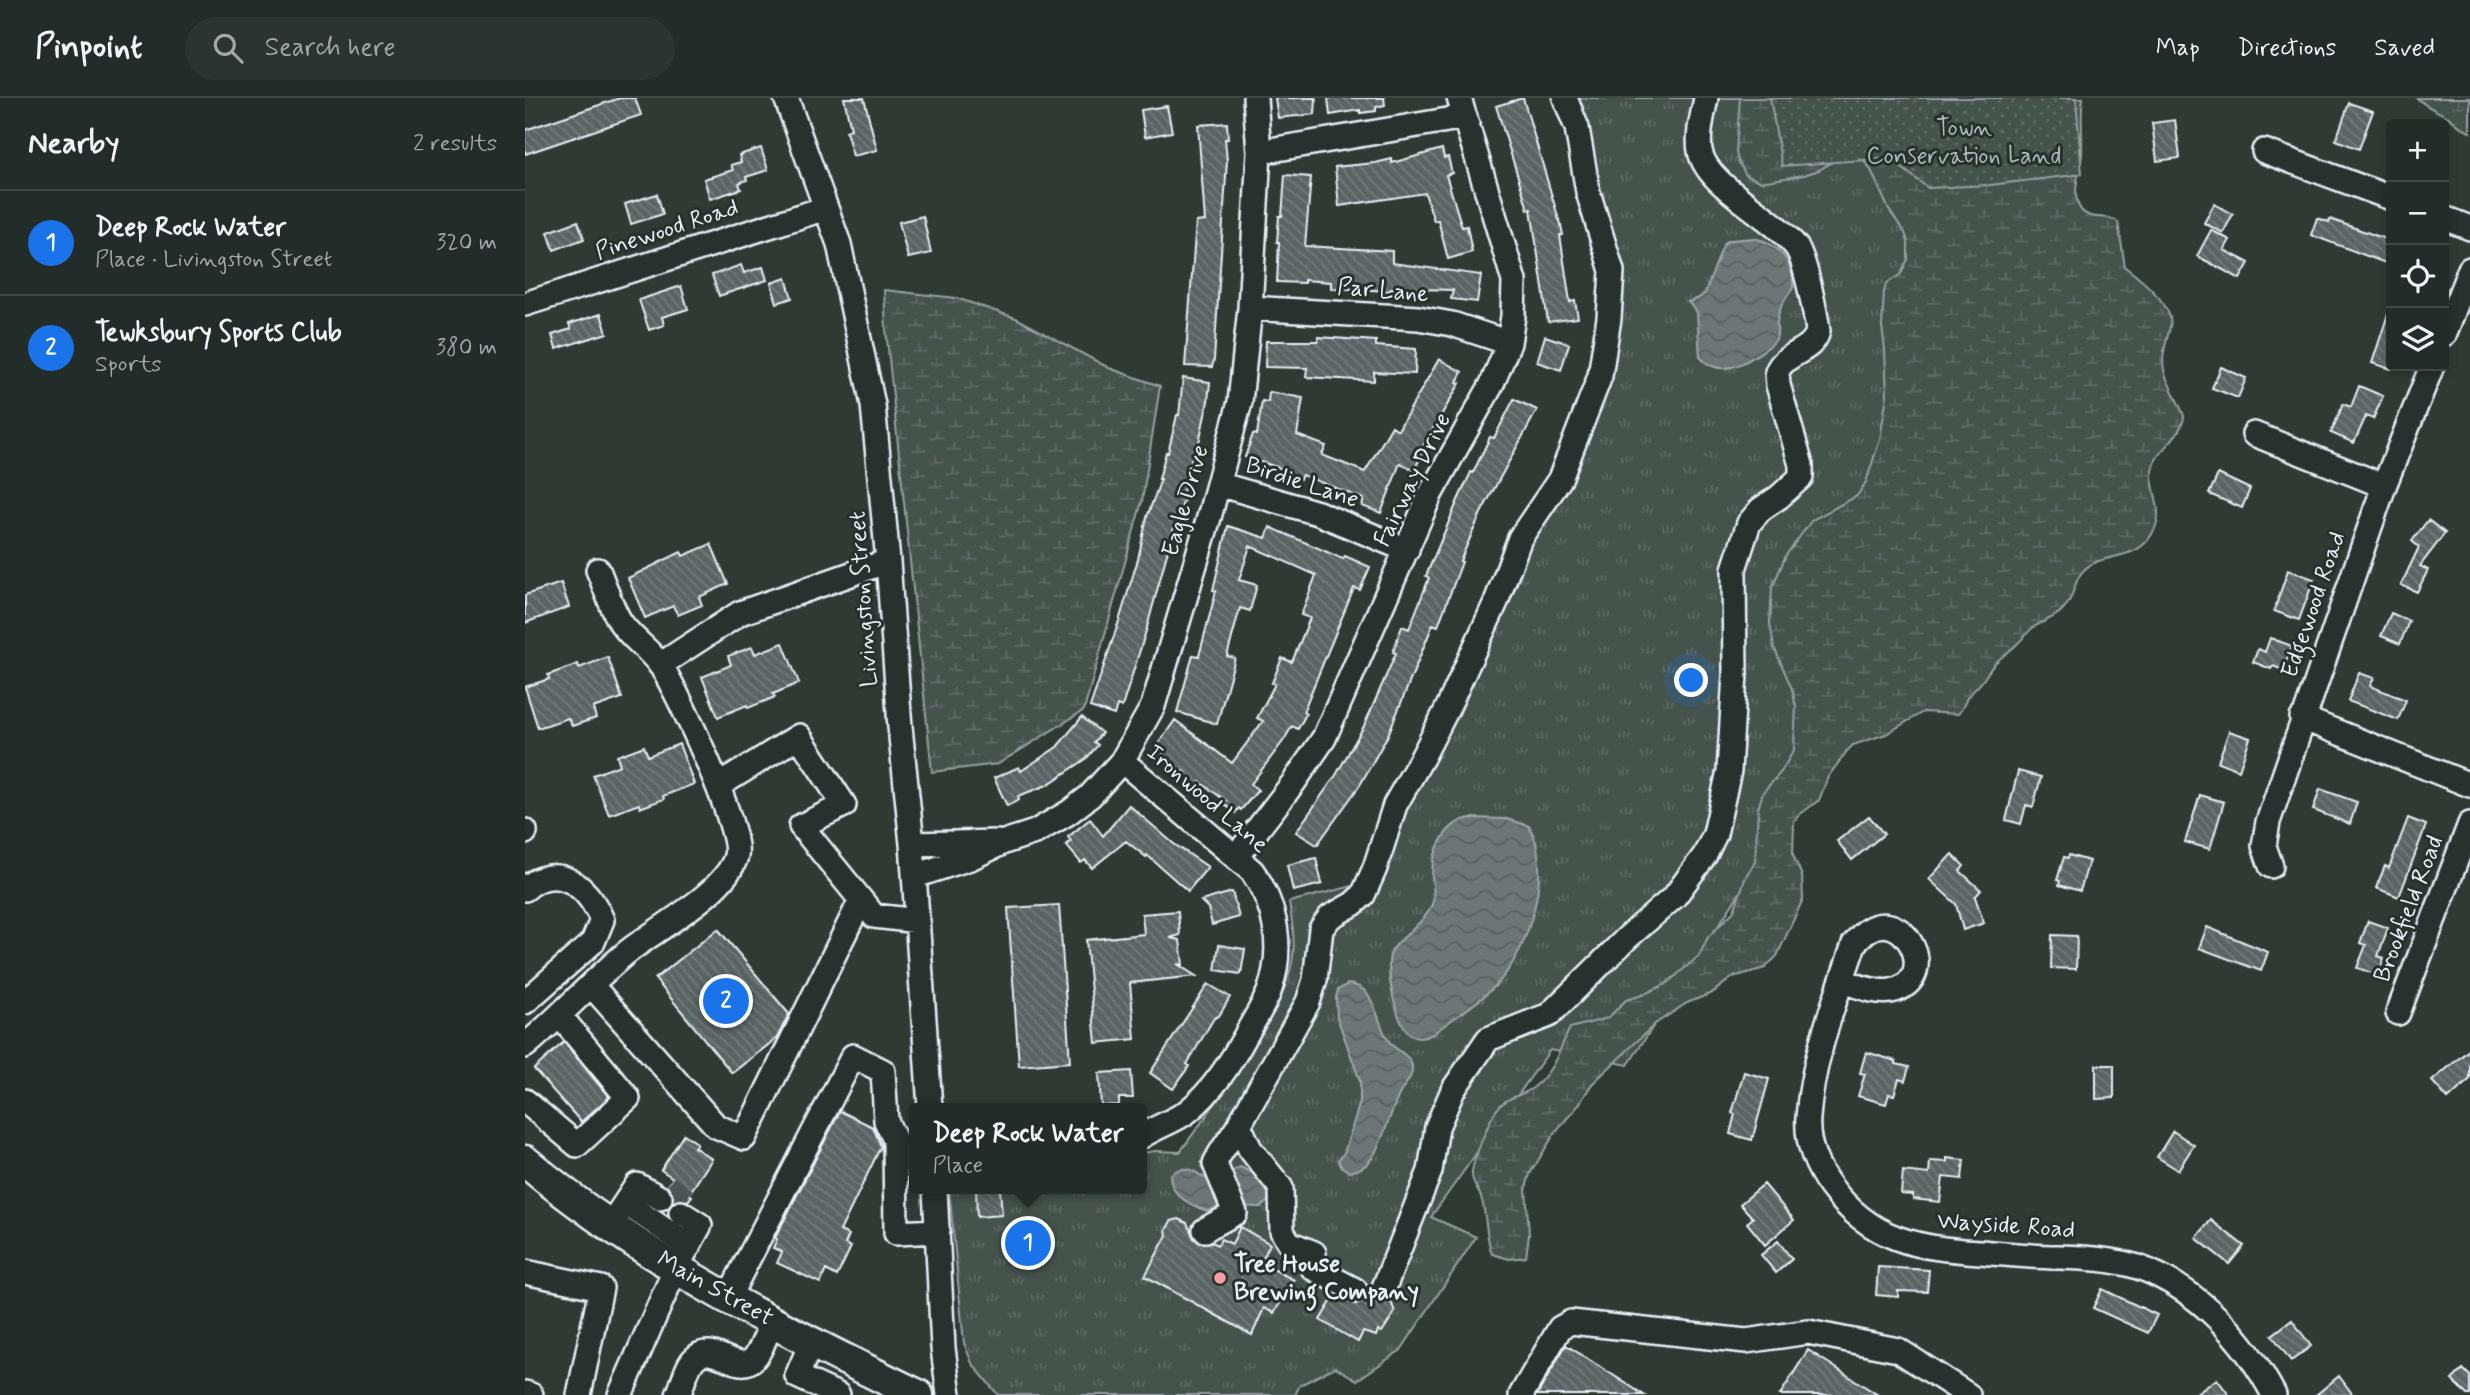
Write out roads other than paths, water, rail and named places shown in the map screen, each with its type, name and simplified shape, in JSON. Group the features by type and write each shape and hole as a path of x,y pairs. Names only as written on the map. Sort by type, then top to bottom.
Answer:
{"main road":[{"name":"Main Street","path":"525,1161 624,1205 688,1247 728,1298 918,1395"}],"street":[{"name":"Livingston Street","path":"786,98 839,244 873,405 915,876 930,1103"},
{"name":"Eagle Drive","path":"915,876 1035,832 1090,796 1122,761 1160,690 1240,402 1250,308 1259,152 1255,98"},
{"path":"1205,1230 1235,1213 1215,1170 1216,1157 1228,1145 1308,1002 1315,980 1321,929 1330,917 1363,895 1375,868 1395,804 1448,706 1496,602 1523,532 1560,479 1600,376 1609,318 1612,271 1588,192 1577,128 1565,98"},
{"path":"1383,1290 1430,1171 1437,1127 1453,1090 1488,1039 1549,1015 1628,937 1675,896 1705,855 1715,834 1729,771 1735,674 1734,569 1749,523 1761,509 1801,477 1801,465 1778,385 1777,372 1784,361 1810,345 1817,337 1818,331 1801,258 1795,246 1764,216 1716,178 1703,161 1700,142 1706,98"},
{"path":"1259,152 1462,108"},
{"name":"Fairway Drive","path":"1236,857 1324,738 1449,458 1492,384 1509,343 1514,281 1462,108"},
{"path":"2264,151 2386,196"},
{"name":"Pinewood Road","path":"525,304 826,208"},
{"path":"2449,220 2470,228"},
{"path":"2449,322 2470,269"},
{"name":"Par Lane","path":"1250,308 1418,318 1452,324 1509,343"},
{"name":"Edgewood Road","path":"2271,866 2264,846 2268,822 2384,486 2430,371"},
{"path":"2254,434 2384,486"},
{"name":"Birdie Lane","path":"1218,484 1318,513 1407,550"},
{"path":"660,665 740,613 888,561"},
{"path":"525,1046 627,953 698,902 728,874 736,858 737,848 718,786 660,665 620,622 598,569"},
{"path":"2302,718 2470,785"},
{"path":"718,786 799,736 844,805 801,826 874,916 918,921"},
{"name":"Ironwood Lane","path":"1122,761 1252,871 1262,885 1277,930 1276,960 1269,992 1234,1057 1206,1094 1186,1113 1148,1129"},
{"name":"Brookfield Road","path":"2398,1013 2470,824"},
{"name":"Eagle Drive","path":"912,844 1004,842"},
{"path":"525,889 537,879 557,876 579,886 595,904 602,920 593,942 525,1002"},
{"path":"592,986 716,1126 744,1138 861,900"},
{"name":"Wayside Road","path":"1842,981 1813,1076 1808,1121 1811,1147 1823,1175 1842,1201 1861,1220 1889,1236 1938,1250 2092,1258 2136,1267 2157,1275 2219,1319 2242,1343 2262,1371 2274,1395"},
{"path":"525,1101 577,1145 628,1098 560,1016"},
{"path":"728,1298 853,1056 883,1071 887,1121 895,1140 895,1233 938,1231"},
{"path":"1239,1125 1250,1149 1282,1188 1282,1231 1289,1243 1314,1253 1313,1268 1355,1290"},
{"path":"624,1205 663,1193"},
{"path":"935,1194 943,1348 949,1395"},
{"path":"620,1395 688,1247 685,1207"},
{"path":"525,1272 601,1289 579,1395"},
{"path":"678,1395 693,1359 700,1355 723,1356 740,1363 755,1359 772,1321"},
{"path":"1521,1395 1560,1328 1571,1322 1746,1341 1808,1332 1898,1350 1968,1395"},
{"path":"812,1341 797,1376 838,1395"},
{"path":"525,1394 531,1395"}],"water":[{"path":"1754,238 1771,244 1783,256 1791,270 1793,288 1779,313 1774,342 1740,364 1715,367 1700,357 1697,312 1688,302 1705,293 1724,243"},
{"path":"1471,818 1507,819 1529,826 1536,844 1539,864 1534,909 1519,952 1496,985 1433,1034 1423,1038 1415,1037 1406,1030 1397,1011 1391,986 1390,955 1430,909 1434,898 1433,866 1442,839 1454,825"},
{"path":"1348,984 1358,986 1371,999 1387,1038 1409,1059 1412,1066 1412,1073 1372,1157 1364,1166 1349,1172 1338,1160 1344,1153 1360,1102 1360,1081 1337,1017 1336,997 1338,990"},
{"path":"1240,1167 1258,1175 1269,1188 1268,1201 1261,1207 1223,1206 1207,1211 1177,1194 1171,1182 1170,1175 1182,1169 1192,1170 1213,1183"}],"tunnel":[{"path":"667,1187 689,1201"}],"place":[{"name":"Tewksbury Sports Club","path":"726,1001"},
{"name":"Deep Rock Water","path":"1028,1243"},
{"name":"Tree House Brewing Company","path":"1220,1278"}],"park label":[{"name":"Town Conservation Land","path":"1964,142"}]}
